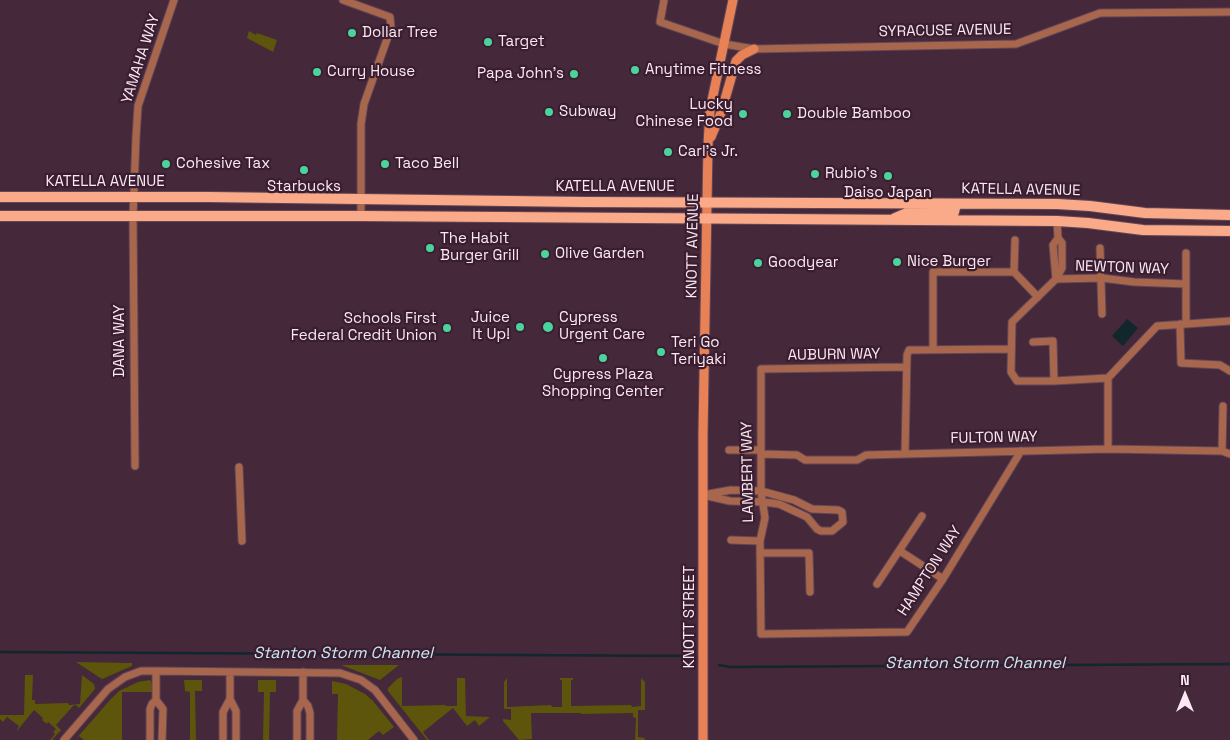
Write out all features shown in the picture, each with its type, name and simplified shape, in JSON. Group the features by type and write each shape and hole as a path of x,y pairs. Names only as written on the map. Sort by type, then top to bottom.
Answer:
{"main road":[{"name":"KNOTT AVENUE","path":"703,495 710,110 733,0"},
{"path":"708,145 721,113 730,76 736,61 742,55 754,49"},
{"name":"KATELLA AVENUE","path":"0,197 1057,204 1145,213 1230,215"},
{"path":"890,220 909,212 954,212 956,204"},
{"name":"KATELLA AVENUE","path":"0,216 361,216 1057,221 1143,230 1230,231"},
{"name":"KNOTT STREET","path":"702,740 703,495"}],"street":[{"name":"YAMAHA WAY","path":"133,216 138,106 174,0"},
{"path":"343,0 390,17 391,28 364,104 361,124 361,216"},
{"name":"SYRACUSE AVENUE","path":"664,0 660,22 724,44 754,49 1016,44 1100,13 1230,12"},
{"name":"DANA WAY","path":"133,216 135,466"},
{"path":"1057,221 1058,238 1062,243 1062,268 1056,279 1012,322 1011,372 1017,380 1054,381 1108,378"},
{"path":"1015,240 1014,272 1038,297"},
{"path":"1100,248 1102,314"},
{"path":"1186,253 1181,363 1220,365 1230,371"},
{"path":"933,348 933,272 1014,272"},
{"name":"NEWTON WAY","path":"1056,279 1102,278 1134,282 1186,284"},
{"path":"1108,450 1108,378 1157,326 1230,321"},
{"path":"1033,342 1054,341 1054,381"},
{"path":"905,454 906,367 909,350 933,348 1010,349"},
{"name":"AUBURN WAY","path":"761,369 906,367"},
{"name":"LAMBERT WAY","path":"760,634 760,541 765,518 761,491 761,369"},
{"path":"1222,451 1223,406"},
{"name":"FULTON WAY","path":"729,450 797,455 805,460 857,460 866,455 1021,451 1222,451 1230,454"},
{"name":"HAMPTON WAY","path":"760,634 907,632 943,579 1021,451"},
{"path":"239,467 242,541"},
{"path":"731,490 761,491 794,500 812,509 838,510 842,512 843,522 832,531 821,531 807,517 779,504 730,501 703,495 731,490"},
{"path":"807,517 812,509"},
{"path":"877,584 922,516"},
{"path":"731,540 760,541"},
{"path":"900,551 943,579"},
{"path":"760,554 809,553 810,592"},
{"path":"64,740 108,689 124,677 141,671 340,673 361,680 375,690 414,740"},
{"path":"156,671 156,700 163,709 162,740"},
{"path":"230,672 230,699 236,711 236,740"},
{"path":"303,672 304,700 310,712 310,740"},
{"path":"223,740 223,712 230,699"},
{"path":"150,740 150,709 156,700"},
{"path":"297,740 297,710 304,700"}],"shaded area":[{"path":"249,31 256,35 257,33 277,40 273,52 247,38"},
{"path":"76,662 132,663 132,666 102,679"},
{"path":"341,665 399,665 380,680"},
{"path":"25,675 33,675 32,700 35,700 35,704 80,704 82,675 94,684 95,689 79,708 76,705 73,706 56,725 61,730 50,740 55,734 53,732 56,729 48,722 47,724 42,720 43,718 34,710 16,732 19,726 7,717 3,722 0,719 0,715 24,715"},
{"path":"402,677 402,706 457,706 457,678 465,678 466,716 490,717 479,726 475,720 467,726 453,708 423,732 429,740 427,740 388,691 388,688 397,679"},
{"path":"507,678 507,707 551,705 552,707 562,707 562,680 560,678 573,678 571,680 571,706 641,706 641,678 645,682 645,710 638,710 638,737 645,738 644,740 635,740 636,718 633,717 633,713 531,713 532,739 519,740 503,721 503,719 511,720 511,709 504,709 504,682"},
{"path":"150,680 152,692 122,692 122,740 84,740 79,736 75,740 119,691 138,682"},
{"path":"184,680 202,680 202,691 195,691 196,740 190,740 190,692 185,691"},
{"path":"258,680 276,680 276,692 270,692 269,740 263,740 264,692 258,692"},
{"path":"332,681 346,684 365,694 394,727 383,735 379,731 368,740 337,740 338,694 332,694"}],"water":[{"path":"1127,319 1138,328 1123,346 1112,336"}],"waterway":[{"name":"Stanton Storm Channel","path":"0,652 685,656"},
{"name":"Stanton Storm Channel","path":"719,665 730,667 1230,664"}],"place":[{"name":"Dollar Tree","path":"352,33"},
{"name":"Target","path":"488,42"},
{"name":"Anytime Fitness","path":"635,70"},
{"name":"Curry House","path":"317,72"},
{"name":"Papa John's","path":"574,74"},
{"name":"Subway","path":"549,112"},
{"name":"Lucky Chinese Food","path":"743,114"},
{"name":"Double Bamboo","path":"787,114"},
{"name":"Carl's Jr.","path":"668,152"},
{"name":"Cohesive Tax","path":"166,164"},
{"name":"Taco Bell","path":"385,164"},
{"name":"Starbucks","path":"304,170"},
{"name":"Rubio's","path":"815,174"},
{"name":"Daiso Japan","path":"888,176"},
{"name":"The Habit Burger Grill","path":"430,248"},
{"name":"Olive Garden","path":"545,254"},
{"name":"Nice Burger","path":"897,262"},
{"name":"Goodyear","path":"758,263"},
{"name":"Juice It Up!","path":"520,327"},
{"name":"Cypress Urgent Care","path":"548,327"},
{"name":"Schools First Federal Credit Union","path":"447,328"},
{"name":"Teri Go Teriyaki","path":"661,352"},
{"name":"Cypress Plaza Shopping Center","path":"603,358"}]}
